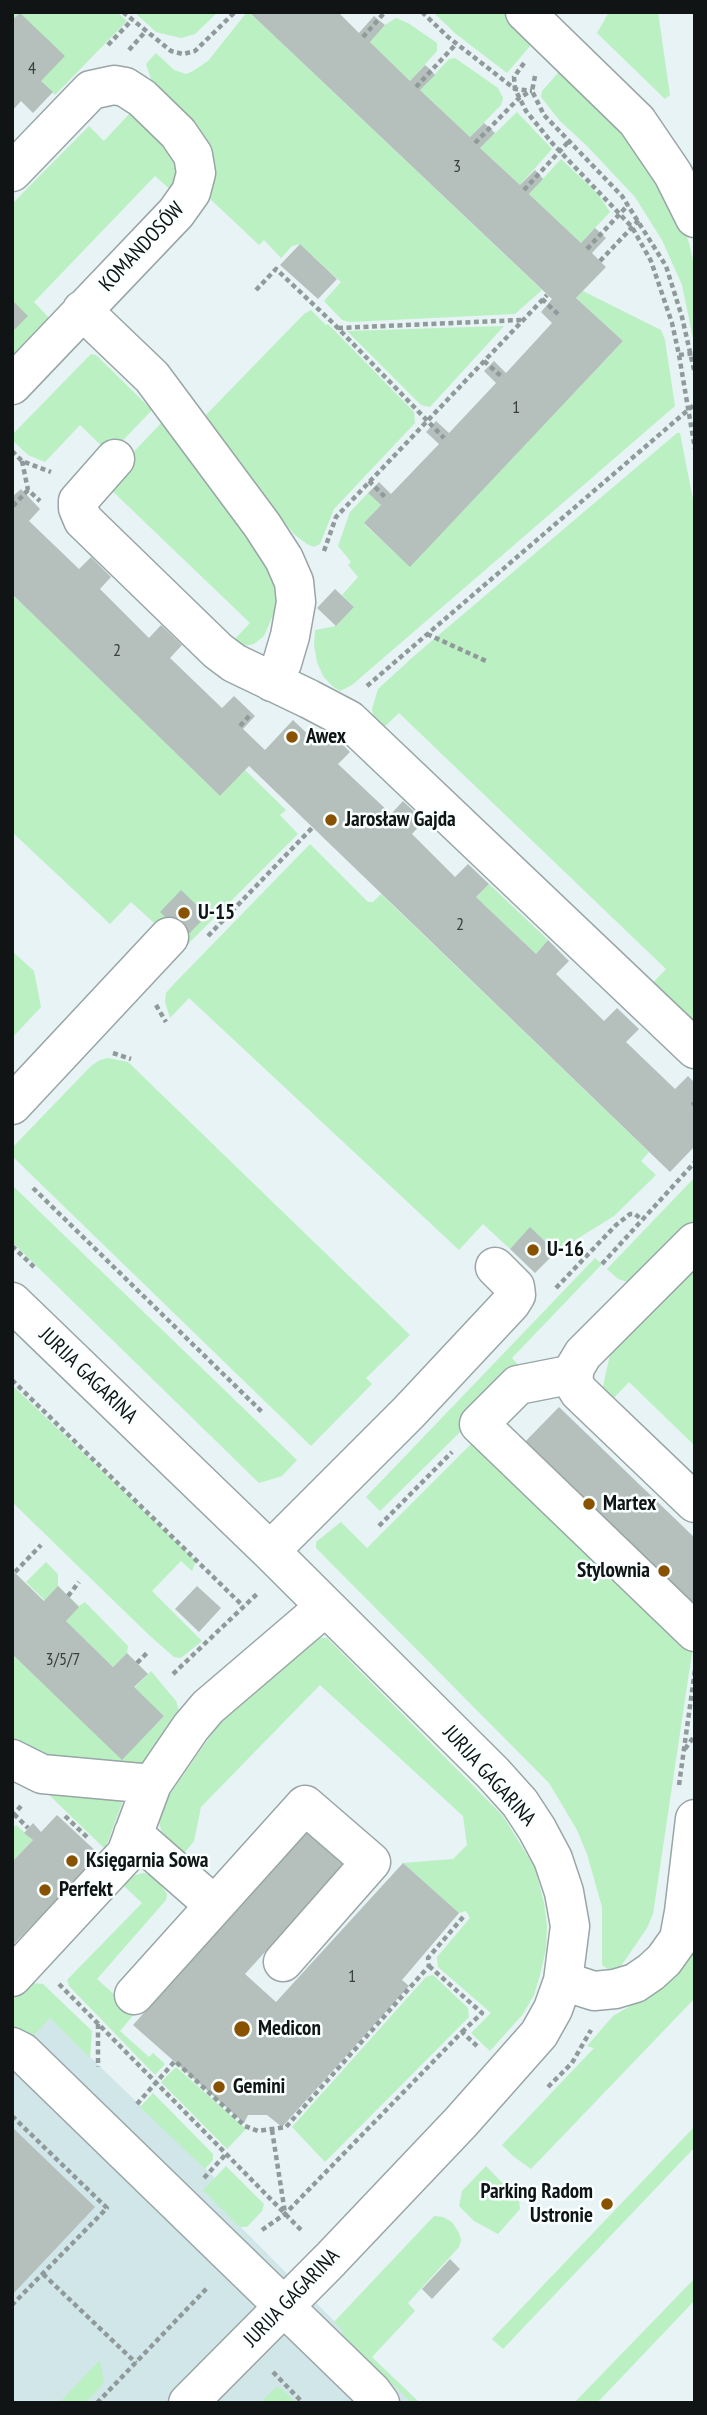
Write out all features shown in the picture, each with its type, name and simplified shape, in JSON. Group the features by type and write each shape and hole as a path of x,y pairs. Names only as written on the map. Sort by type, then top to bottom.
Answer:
{"street":[{"path":"546,32 638,121 673,174 695,218"},
{"name":"KOMANDOSÓW","path":"12,172 91,90 114,85 125,87 142,98 178,133 193,155 196,173 191,192 176,213 12,385"},
{"path":"82,310 152,377 262,525 295,582 296,604 290,636 282,663 264,696"},
{"path":"115,459 78,501 83,520 234,663 264,696 345,717 695,1049"},
{"path":"12,1105 169,937"},
{"path":"695,1242 583,1354 573,1382 579,1392 695,1503"},
{"path":"270,1551 409,1412 510,1303 516,1295 515,1287 495,1266"},
{"name":"JURIJA GAGARINA","path":"12,1303 270,1551 520,1803 553,1859 564,1892 570,1926 563,1981 553,2009 539,2034 505,2074 330,2260 188,2403"},
{"path":"574,1374 518,1385 480,1424 695,1632"},
{"path":"12,1977 127,1854 152,1784 191,1727 208,1707 325,1608"},
{"path":"12,1759 42,1774 152,1784"},
{"path":"134,1995 305,1805 371,1862 283,1962"},
{"path":"563,1981 594,1990 615,1989 635,1983 664,1960 679,1939 695,1819"},
{"path":"134,1835 214,1905"},
{"path":"12,2046 22,2052 372,2392 380,2403"}],"path":[{"path":"123,12 171,51 183,54 195,51 235,12"},
{"path":"363,37 385,12"},
{"path":"422,12 514,89 526,111 560,151 632,227 651,261 672,323 695,449"},
{"path":"116,37 132,20"},
{"path":"130,49 145,32"},
{"path":"514,89 514,77 546,32"},
{"path":"546,32 532,91 544,115 628,205 666,265 693,354 695,374"},
{"path":"416,87 456,43"},
{"path":"514,89 532,91"},
{"path":"475,143 519,98 532,91"},
{"path":"524,190 569,141"},
{"path":"587,249 628,205"},
{"path":"600,261 639,220"},
{"path":"256,290 276,269 444,438"},
{"path":"296,604 322,558 336,517 547,295"},
{"path":"541,299 560,316"},
{"path":"337,328 522,320"},
{"path":"679,355 693,354"},
{"path":"484,361 502,377"},
{"path":"345,717 356,695 695,404"},
{"path":"12,451 22,461"},
{"path":"369,481 387,499"},
{"path":"13,506 28,490"},
{"path":"427,634 486,661"},
{"path":"240,726 264,696"},
{"path":"213,931 312,828"},
{"path":"602,1264 695,1162"},
{"path":"33,1188 262,1412"},
{"path":"12,1246 42,1275"},
{"path":"12,1380 243,1606 173,1674"},
{"path":"379,1526 480,1424"},
{"path":"15,1572 41,1545"},
{"path":"68,1596 79,1582"},
{"path":"137,1663 149,1651"},
{"path":"684,1751 695,1735"},
{"path":"56,1807 90,1841"},
{"path":"14,1814 28,1828"},
{"path":"97,2403 268,2224 285,2214 482,2013 429,1966 428,1958 464,1916"},
{"path":"137,2104 175,2061 246,2126 258,2131 286,2127 429,1966"},
{"path":"57,1982 330,2260"},
{"path":"98,2024 98,2067"},
{"path":"462,2032 505,2074"},
{"path":"12,2116 107,2208 12,2305"},
{"path":"272,2130 285,2214"},
{"path":"43,2274 136,2363"},
{"path":"273,2372 303,2403"}],"shaded area":[{"path":"50,2018 215,2178 204,2190 419,2403 12,2403 12,2028 24,2031"}],"green space":[{"path":"12,12 117,12 127,21 55,95 41,81 20,13 12,20"},
{"path":"134,12 218,12 195,34 181,38 156,32"},
{"path":"247,12 542,290 515,314 350,322 342,320 324,301 341,282 300,244 292,246 281,258 264,240 259,245 207,196 152,82 146,64 156,53 174,70 186,74 193,71 208,61"},
{"path":"433,12 508,12 536,39 507,73 456,34"},
{"path":"609,12 658,12 670,95 665,99 597,33"},
{"path":"396,18 437,43 437,51 410,81 370,42 385,25"},
{"path":"455,58 498,88 503,98 501,105 470,137 420,90 449,59"},
{"path":"566,64 613,110 675,203 695,269 695,348 682,285 662,240 635,197 560,121 541,97 542,91"},
{"path":"131,112 171,149 179,173 173,192 155,176 34,302 51,320 12,360 12,204 89,126 104,141"},
{"path":"517,112 552,149 520,185 480,148"},
{"path":"561,159 598,194 610,212 581,243 529,194"},
{"path":"583,291 661,330 665,340 675,406 352,685 340,691 323,676 314,645 315,630 336,626 354,607 342,595 358,577 348,565 351,562 338,546 350,512 368,493 381,505 364,524 410,566 623,341 576,298"},
{"path":"311,310 414,412 415,423 334,509 320,544 314,547 295,535 228,454 204,417 304,314"},
{"path":"504,326 430,407 421,405 347,331"},
{"path":"91,354 96,355 152,410 110,454 80,425 45,462 28,455 12,440 12,435"},
{"path":"165,419 275,572 278,604 264,636 254,644 244,646 231,643 250,623 104,483"},
{"path":"680,433 695,510 695,1033 647,989 666,969 399,713 380,731 374,721 372,709 378,689 414,656"},
{"path":"12,594 220,796 245,770 286,810 280,815 298,834 183,949 131,902 110,924 12,832"},
{"path":"310,844 368,902 373,902 381,894 649,1152 641,1161 656,1175 614,1216 556,1252 530,1228 510,1249 483,1224 459,1250 189,998 170,1018 165,1002 166,993"},
{"path":"489,884 548,940 536,954 476,897"},
{"path":"12,951 34,971 41,1007 12,1038"},
{"path":"108,1058 128,1062 410,1335 366,1378 372,1384 311,1446 12,1156 12,1148 91,1066"},
{"path":"695,1177 695,1225 634,1284 618,1279 607,1269"},
{"path":"12,1185 297,1460 282,1476 259,1483 12,1242"},
{"path":"595,1258 602,1264 512,1358 523,1370 380,1511 366,1497"},
{"path":"695,1267 695,1446 629,1382 611,1401 602,1391 611,1350"},
{"path":"12,1385 196,1561 192,1571 181,1561 152,1591 202,1641 181,1658 174,1657 149,1635 12,1502"},
{"path":"472,1443 693,1646 653,1914 647,1928 614,1973 602,1965 602,1907 587,1854 577,1830 549,1783 316,1548 316,1542 341,1522 367,1548"},
{"path":"46,1562 58,1574 58,1586 79,1606 85,1602 128,1646 127,1653 113,1667 26,1582"},
{"path":"314,1637 327,1638 503,1816 535,1868 547,1926 546,1949 540,1975 534,1995 523,2014 490,2051 471,2033 491,2013 438,1967 437,1957 470,1918 466,1911 459,1913 403,1863 453,1859 467,1845 463,1816 320,1685 201,1807 194,1841 182,1856 162,1834 157,1813 222,1719"},
{"path":"12,1654 122,1759 164,1716 134,1688 151,1671 176,1701 180,1714 153,1768 47,1765 12,1750"},
{"path":"58,1790 125,1795 105,1849 48,1794"},
{"path":"16,1825 33,1840 12,1862 12,1829"},
{"path":"143,1873 153,1875 157,1879 167,1894 166,1900 97,1979 135,2013 120,2031 149,2057 153,2053 165,2064 155,2075 69,1986 67,1980 142,1903 124,1886 132,1876"},
{"path":"695,1936 695,1998 531,2169 513,2156 502,2145 594,2048 587,2046 613,2016 644,1998"},
{"path":"433,1975 468,2008 469,2017 325,2162 292,2127 426,1977"},
{"path":"43,1984 92,2031 90,2058 50,2018 32,2037 24,2031 12,2028 12,2000 25,1986"},
{"path":"176,2067 246,2129 227,2149 161,2082"},
{"path":"153,2093 213,2154 213,2160 205,2169 140,2107"},
{"path":"695,2126 695,2147 503,2349 492,2339"},
{"path":"226,2166 264,2204 262,2211 247,2227 240,2227 203,2190"},
{"path":"486,2166 519,2200 520,2209 498,2234 474,2221 459,2206 462,2191"},
{"path":"434,2216 452,2222 461,2240 459,2247 408,2303 415,2311 372,2357 420,2403 412,2403 342,2335 343,2331 334,2322"},
{"path":"695,2278 695,2300 597,2403 574,2403"},
{"path":"100,2360 104,2383 85,2403 59,2403"},
{"path":"276,2387 282,2389 296,2403 260,2403"}],"building":[{"path":"249,12 338,12 359,33 374,16 385,25 370,42 410,81 425,65 435,75 420,90 470,137 484,123 495,133 480,148 520,185 535,170 543,179 529,194 581,243 595,228 606,238 592,253 606,267 576,298 623,341 410,567 364,523 381,505 368,493 379,482 391,494 439,444 426,432 436,421 449,433 496,383 484,371 494,361 506,373 552,323 541,312 552,299"},
{"path":"20,13 65,56 41,81 53,92 33,113 21,101 12,111 12,20"},
{"path":"300,244 337,279 318,299 280,265"},
{"path":"12,300 28,316 12,332"},
{"path":"21,489 40,509 29,521 79,569 91,557 111,577 100,589 149,638 161,625 182,645 170,658 222,708 234,696 255,716 243,729 265,750 293,720 318,744 330,732 350,752 338,764 391,814 403,801 424,821 412,834 455,877 468,864 489,884 476,897 536,954 548,940 569,961 556,974 604,1021 617,1008 639,1029 626,1042 675,1089 688,1076 695,1083 695,1146 670,1172 249,766 220,796 12,594 12,497"},
{"path":"335,589 354,607 336,626 317,608"},
{"name":"U-15","path":"181,890 207,915 186,937 160,912"},
{"name":"U-16","path":"530,1227 556,1252 535,1273 510,1249"},
{"path":"559,1407 695,1538 695,1619 518,1449"},
{"path":"12,1570 44,1601 58,1586 79,1607 66,1621 113,1667 127,1653 148,1674 134,1687 164,1716 122,1760 12,1654"},
{"path":"197,1586 221,1608 199,1632 175,1609"},
{"path":"57,1815 100,1855 12,1946 12,1862 33,1840 24,1833 33,1823 41,1832"},
{"path":"307,1831 345,1864 245,1974 276,2002 403,1863 459,1913 402,1980 409,1986 282,2127 267,2115 248,2115 244,2123 133,2025"},
{"path":"12,2127 95,2207 12,2295"},
{"path":"450,2259 460,2269 432,2299 422,2289"}],"place":[{"name":"Awex","path":"292,737"},
{"name":"Jarosław Gajda","path":"331,820"},
{"name":"U-15","path":"184,913"},
{"name":"U-16","path":"533,1250"},
{"name":"Martex","path":"589,1504"},
{"name":"Stylownia","path":"664,1571"},
{"name":"Księgarnia Sowa","path":"72,1861"},
{"name":"Perfekt","path":"45,1890"},
{"name":"Medicon","path":"242,2029"},
{"name":"Gemini","path":"219,2087"},
{"name":"Parking Radom Ustronie","path":"607,2204"}]}
